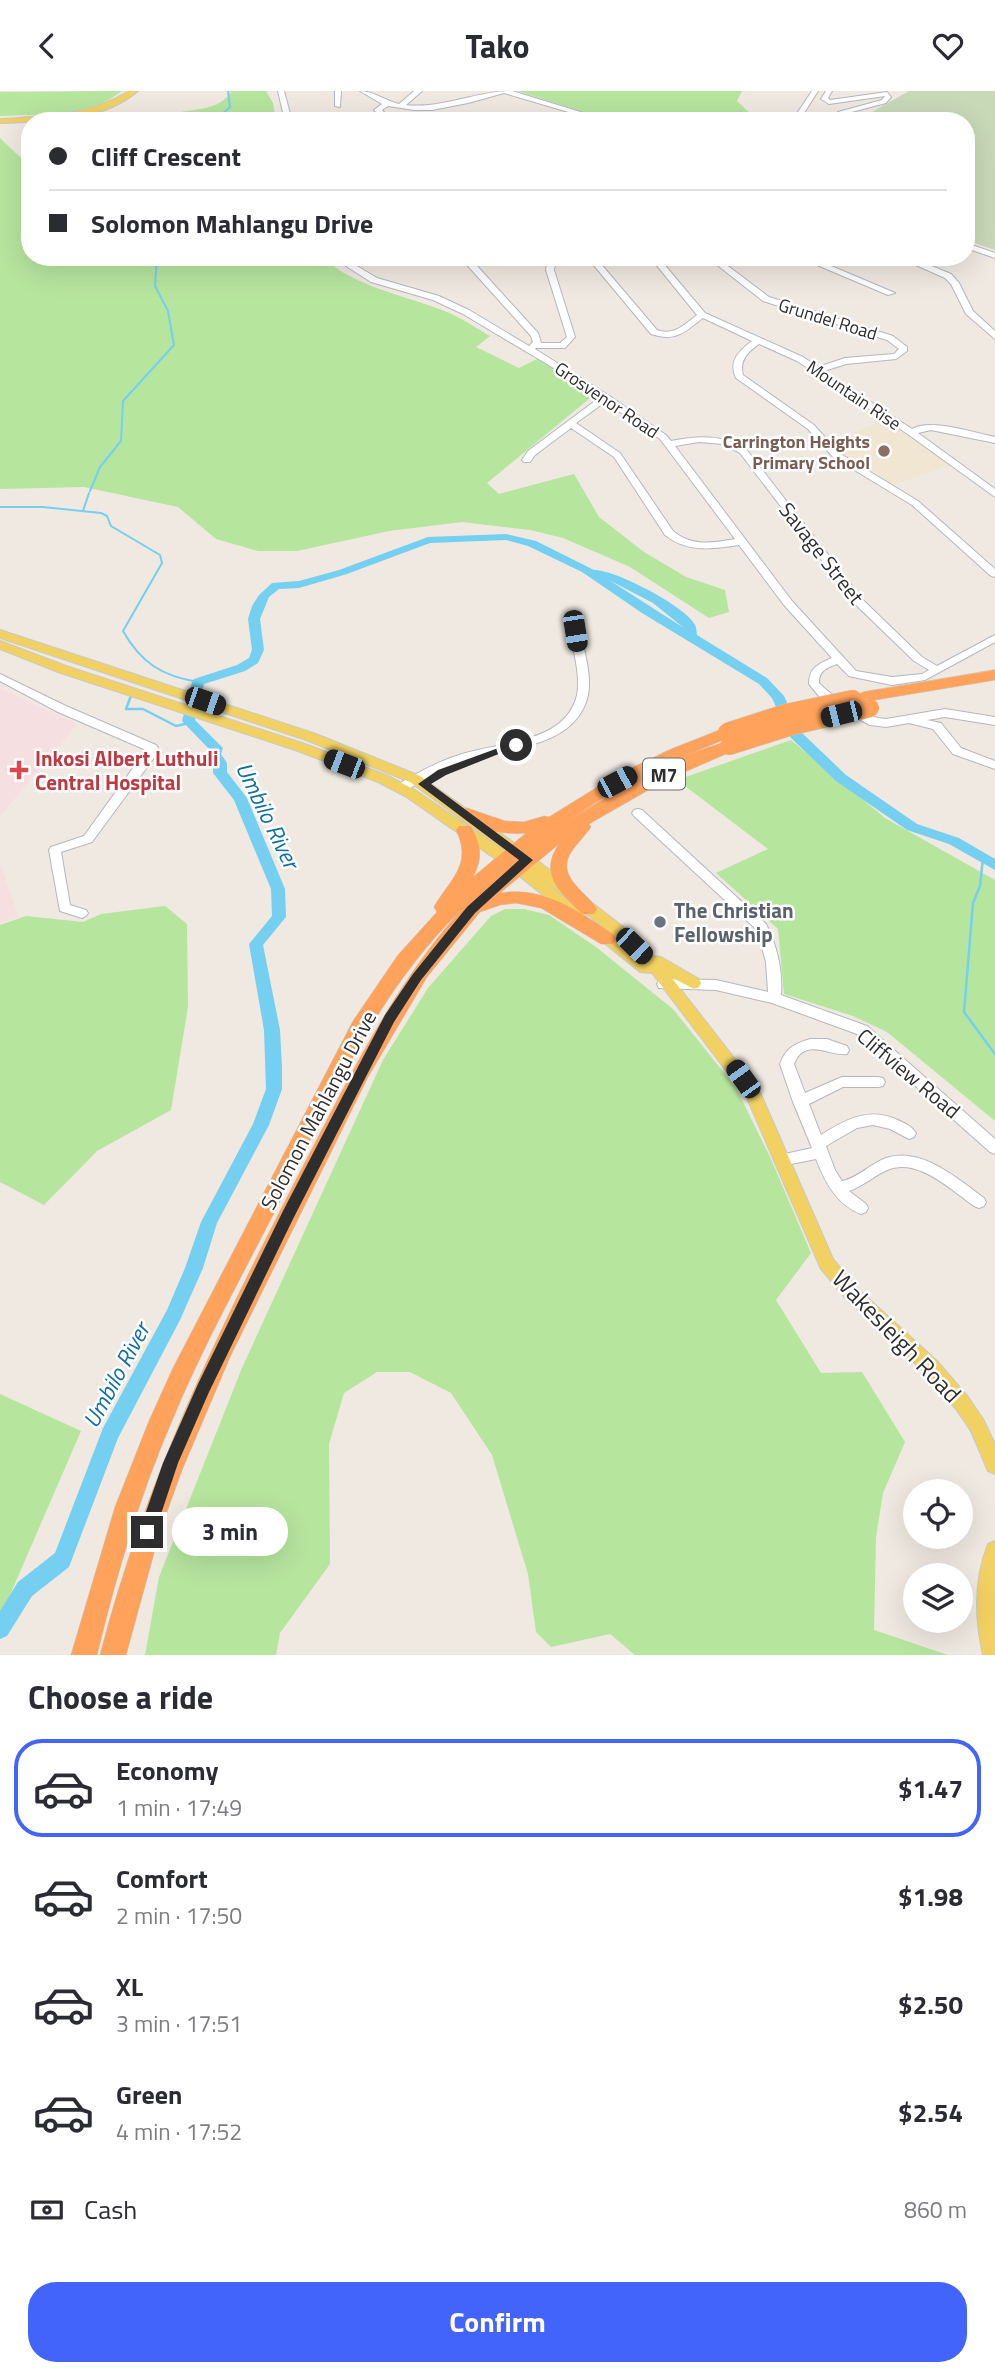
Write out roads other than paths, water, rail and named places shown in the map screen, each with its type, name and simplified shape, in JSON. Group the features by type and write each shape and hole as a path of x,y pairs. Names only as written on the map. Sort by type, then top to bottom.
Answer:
{"highway":[{"name":"Solomon Mahlangu Drive","path":"113,1655 155,1507 209,1376 390,1019 425,966 471,910 517,859 572,808 659,760 728,739 792,726 866,703 995,675"},
{"name":"Solomon Mahlangu Drive","path":"866,703 995,687"},
{"name":"Solomon Mahlangu Drive","path":"84,1655 122,1522 175,1387 360,1027 380,995 414,951 454,907 517,859 601,806 728,739"},
{"path":"588,909 563,884 557,865 570,839 601,806"},
{"path":"414,951 470,867 474,848 466,822 517,829 540,824 572,808"},
{"path":"471,910 499,898 531,897 550,904 607,939"}],"main road":[{"path":"93,112 113,105 134,91"},
{"path":"0,121 21,119"},
{"path":"0,634 181,694 225,716 406,790 466,822"},
{"path":"0,645 172,705 225,716 348,750 419,781 466,822 517,859"},
{"name":"Wakesleigh Road","path":"517,859 588,909 634,946 687,1008 753,1095 827,1264 859,1302 931,1367 962,1403 977,1426 995,1465"},
{"name":"Wakesleigh Road","path":"517,859 607,939 669,987"},
{"path":"634,946 698,983 687,997 687,1008"},
{"path":"993,1655 986,1630 985,1601 995,1551"}],"street":[{"path":"281,91 287,112"},
{"path":"338,91 338,106"},
{"path":"363,91 387,103 401,106 442,107 491,92 504,91 576,112"},
{"path":"401,106 419,91"},
{"path":"801,112 815,91"},
{"path":"829,91 824,99 829,102 890,94"},
{"path":"841,111 883,103 890,94"},
{"path":"379,112 377,110 387,103"},
{"path":"975,248 995,256"},
{"name":"Grosvenor Road","path":"351,266 374,280 455,306 533,347 670,444 788,603 853,674 882,681 925,677 935,669 945,668 995,638"},
{"path":"472,266 535,335 533,347 562,346 571,337 551,266"},
{"path":"600,266 658,334 677,334 702,315 661,266"},
{"name":"Grundel Road","path":"723,266 766,299 880,334 898,341 904,349 896,356 845,361 817,370"},
{"path":"823,266 891,293"},
{"path":"924,266 948,276 955,283 969,312 995,336"},
{"name":"Mountain Rise","path":"702,315 795,356 912,433 995,494"},
{"path":"759,340 738,361 736,369 739,376 811,427 836,454 915,503 995,574"},
{"path":"527,460 527,456 605,397"},
{"path":"569,423 617,455 669,533 678,541 706,546 743,541"},
{"path":"912,433 920,428 931,427 995,440"},
{"name":"Savage Street","path":"670,444 710,439 729,443 743,451 860,603 918,659 935,669"},
{"path":"406,790 419,781 554,731 575,711 583,687 575,631"},
{"path":"839,659 820,667 814,675 814,684 821,693 869,720 886,723 954,713 995,721"},
{"path":"0,677 62,709 152,748 152,752 91,836 55,850 64,908 82,913"},
{"path":"909,720 937,726 957,751 995,765"},
{"path":"638,813 762,927 768,938 775,986 774,998"},
{"name":"Cliffview Road","path":"669,987 698,983 774,998 850,1024 874,1038 995,1148"},
{"path":"842,1050 829,1045 803,1046 790,1054 788,1069 837,1187 861,1208"},
{"path":"800,1102 842,1082 878,1082"},
{"path":"781,1160 820,1148 857,1121 887,1120 909,1133"},
{"path":"837,1187 853,1185 886,1163 903,1162 926,1167 979,1202"}],"waterway":[{"path":"225,112 230,107 228,91"},
{"path":"90,491 100,467 121,441 123,401 174,345 168,311 155,286 156,266"},
{"path":"83,511 89,493"},
{"path":"0,507 43,507 101,513 107,516 111,526 160,555 162,563 123,631 145,660 163,672 198,682"},
{"name":"Umbilo River","path":"0,1629 25,1589 62,1560 110,1434 174,1314 194,1268 209,1222 261,1125 274,1089 272,1030 256,944 279,917 278,889 240,798 220,773 220,763 214,754 216,748 188,721 198,682 241,668 254,660 258,650 254,619 265,595 276,586 299,584 343,572 428,540 506,537 532,543 586,570 763,681 778,696 794,733 841,778 912,827 954,841 995,865"},
{"path":"598,573 623,581 657,600 689,624 691,635"},
{"path":"52,661 68,668"},
{"path":"132,693 126,709 143,709 176,726 189,723"},
{"path":"983,858 980,886 973,903 964,1012 995,1054"}],"place":[{"name":"Carrington Heights Primary School","path":"884,451"},
{"name":"Inkosi Albert Luthuli Central Hospital","path":"19,770"},
{"name":"The Christian Fellowship","path":"660,922"}]}
